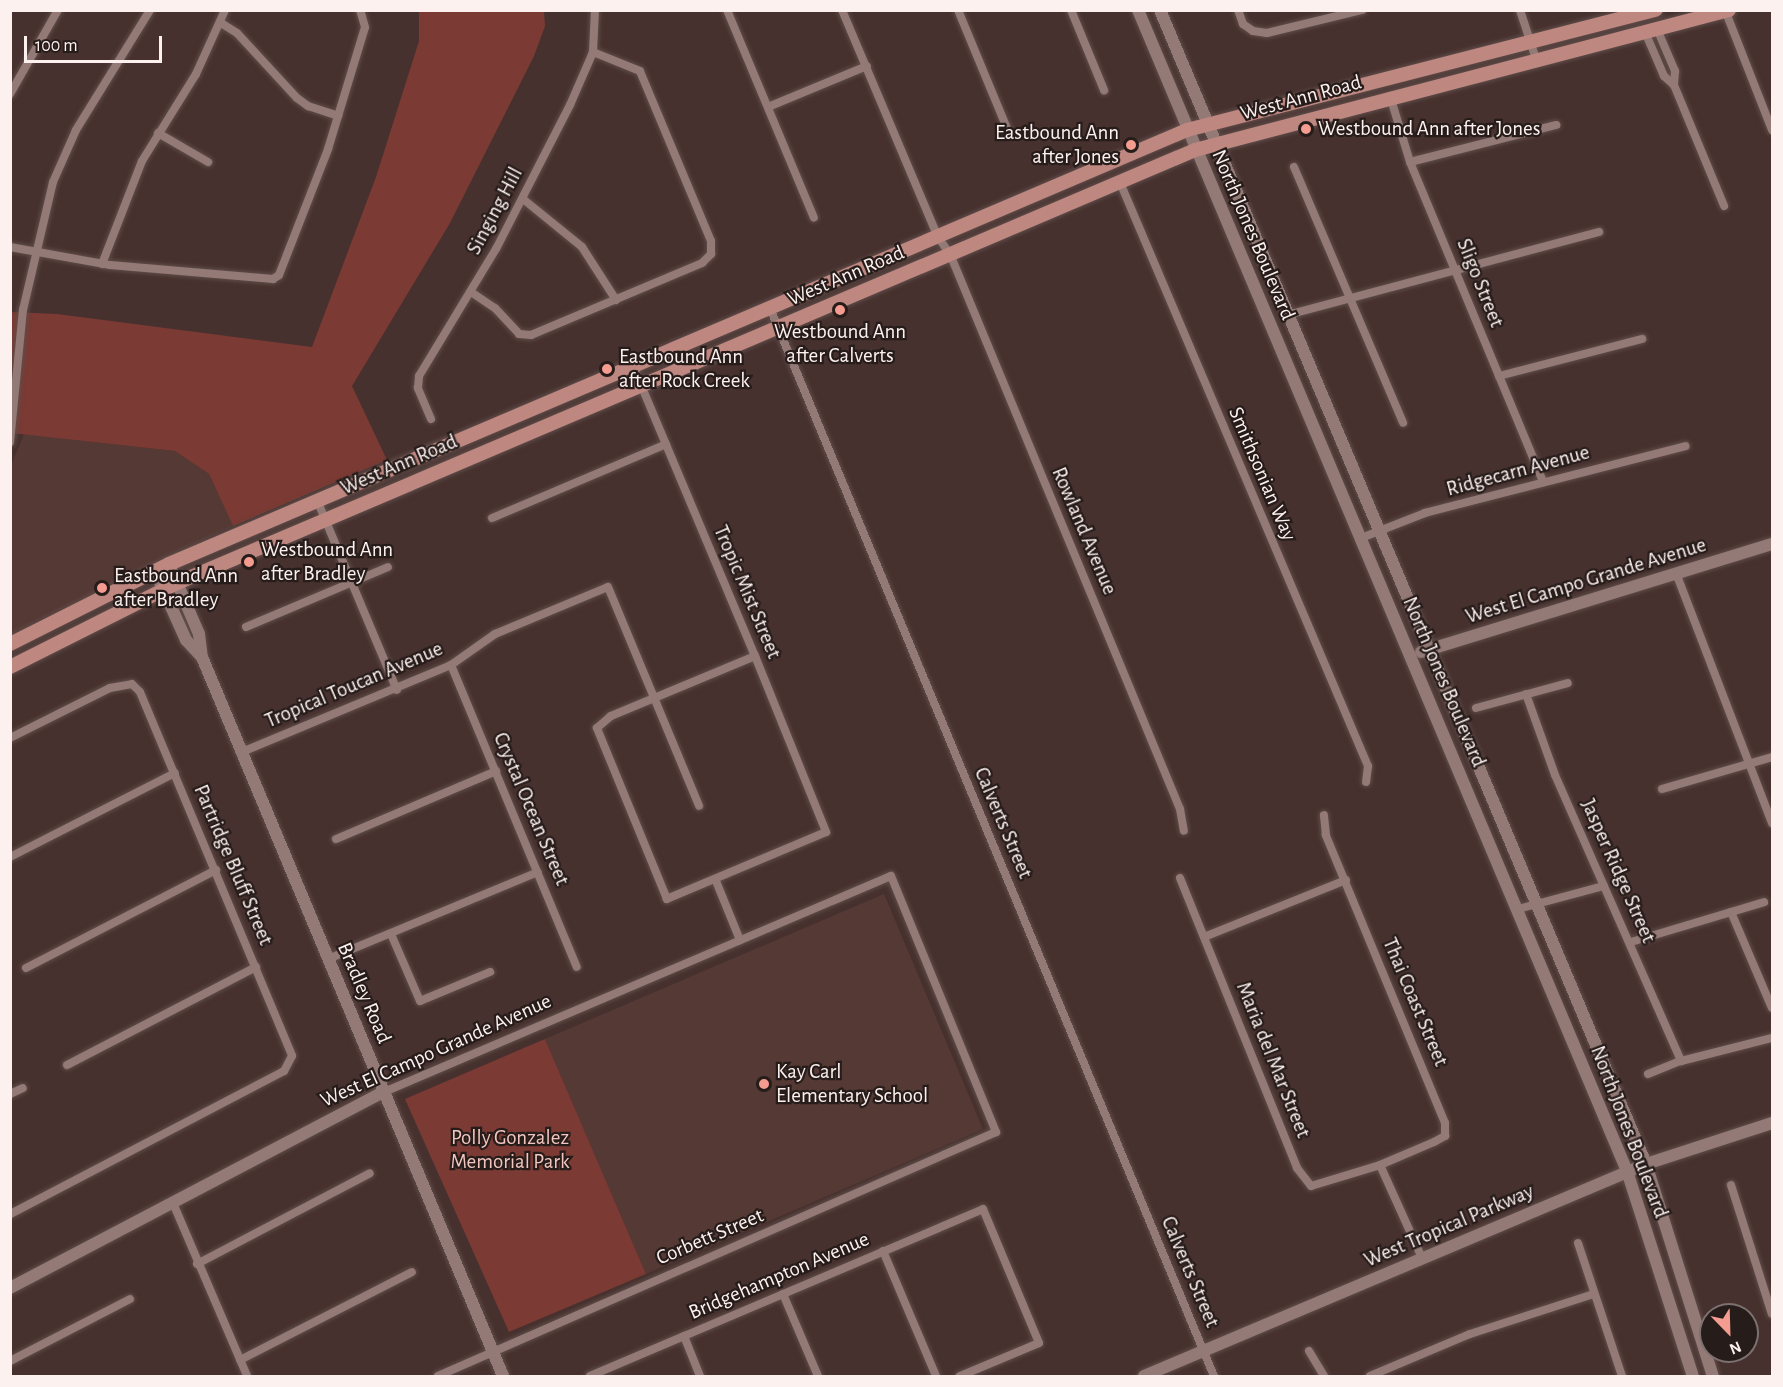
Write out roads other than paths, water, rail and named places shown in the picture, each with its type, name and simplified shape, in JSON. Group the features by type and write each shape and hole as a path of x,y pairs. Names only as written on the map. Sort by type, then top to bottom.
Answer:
{"main road":[{"name":"North Jones Boulevard","path":"1138,10 1195,150 1411,655 1627,1171 1692,1376"},
{"name":"North Jones Boulevard","path":"1160,10 1214,144 1534,905 1646,1164 1713,1377"},
{"name":"West Ann Road","path":"10,667 177,583 778,328 1187,130 1656,10"},
{"name":"West Ann Road","path":"10,644 155,570 770,308 944,246 1195,150 1390,96 1726,11"},
{"path":"1390,96 1394,88 1437,66"},
{"name":"West El Campo Grande Avenue","path":"1411,655 1773,544"},
{"name":"Bradley Road","path":"169,564 199,634 201,657"},
{"name":"Bradley Road","path":"155,570 186,640 201,657 242,752 503,1377"},
{"name":"West El Campo Grande Avenue","path":"10,1288 384,1092"},
{"name":"West Tropical Parkway","path":"1144,1377 1627,1171 1773,1123"}],"street":[{"path":"10,94 58,10"},
{"path":"10,442 21,328 36,249 53,182 75,130 150,10"},
{"path":"102,264 128,192 158,133 196,74 225,10"},
{"path":"10,247 36,249 102,264 273,279 279,275 338,116 364,19 360,10"},
{"name":"Singing Hill","path":"430,419 418,388 419,376 471,292 523,199 593,52 596,10"},
{"path":"727,10 814,218"},
{"name":"Rowland Avenue","path":"842,10 944,246 1180,809 1184,831"},
{"path":"958,10 1008,130"},
{"path":"1071,10 1104,90"},
{"path":"1238,10 1243,24 1253,32 1267,33 1362,10"},
{"path":"1520,10 1533,41 1536,59"},
{"path":"1726,11 1773,130"},
{"path":"221,23 237,33 297,98 308,106 338,116"},
{"path":"1651,30 1664,76 1674,85 1724,206"},
{"path":"471,292 495,308 516,332 526,336 702,263 711,254 711,241 640,71 593,52"},
{"path":"768,107 867,66"},
{"name":"Sligo Street","path":"1390,96 1410,162 1543,483"},
{"path":"1410,162 1556,125"},
{"path":"158,133 208,162"},
{"path":"1294,167 1352,296 1403,423"},
{"name":"Smithsonian Way","path":"1119,180 1368,766 1366,782"},
{"path":"523,199 582,247 616,300"},
{"path":"1287,315 1599,232"},
{"name":"Calverts Street","path":"770,308 1214,1377"},
{"path":"1499,376 1642,339"},
{"name":"Tropic Mist Street","path":"633,366 826,832 716,880"},
{"path":"492,518 666,444"},
{"name":"Ridgecarn Avenue","path":"1361,538 1425,513 1686,446"},
{"path":"317,500 397,690"},
{"path":"246,627 388,567"},
{"path":"1676,573 1773,823"},
{"name":"Tropical Toucan Avenue","path":"242,752 451,666 495,634 609,587 655,698"},
{"path":"740,940 716,880 667,899 597,728 602,720 755,656"},
{"name":"Crystal Ocean Street","path":"451,666 578,967"},
{"path":"1476,708 1568,682"},
{"name":"Partridge Bluff Street","path":"10,738 110,688 132,684 140,692 290,1048 291,1064 284,1071 10,1214"},
{"name":"Jasper Ridge Street","path":"1526,694 1555,775 1631,942 1681,1062"},
{"path":"655,698 699,807"},
{"path":"1662,789 1773,757"},
{"path":"336,839 496,771"},
{"path":"10,857 175,773"},
{"name":"Thai Coast Street","path":"1324,815 1326,835 1445,1123 1445,1136 1380,1165"},
{"path":"26,968 216,870"},
{"path":"328,959 538,872"},
{"name":"West El Campo Grande Avenue","path":"384,1092 891,876 996,1132"},
{"name":"Maria del Mar Street","path":"1180,878 1297,1168 1311,1186 1323,1185 1380,1165"},
{"path":"1204,937 1346,880"},
{"path":"1518,909 1605,886"},
{"path":"1631,942 1764,902"},
{"path":"1731,912 1773,1008"},
{"path":"391,934 420,1001 490,972"},
{"path":"67,1065 256,966"},
{"path":"1648,1074 1681,1062 1773,1038"},
{"path":"10,1094 23,1088"},
{"name":"Corbett Street","path":"438,1377 492,1350 996,1132"},
{"path":"1380,1165 1422,1258"},
{"path":"197,1264 370,1173"},
{"path":"1731,1185 1773,1314"},
{"path":"173,1203 247,1377"},
{"name":"Bridgehampton Avenue","path":"590,1377 983,1209 1039,1343 960,1377"},
{"path":"1578,1243 1622,1377"},
{"path":"883,1251 936,1377"},
{"path":"240,1360 412,1272"},
{"path":"783,1294 818,1377"},
{"path":"1370,1377 1470,1334 1594,1294"},
{"path":"10,1361 130,1299"},
{"path":"684,1336 700,1377"},
{"path":"1309,1351 1324,1377"}],"place":[{"name":"Westbound Ann after Jones","path":"1306,129"},
{"name":"Eastbound Ann after Jones","path":"1131,145"},
{"name":"Westbound Ann after Calverts","path":"840,310"},
{"name":"Eastbound Ann after Rock Creek","path":"607,369"},
{"name":"Westbound Ann after Bradley","path":"249,562"},
{"name":"Eastbound Ann after Bradley","path":"102,588"},
{"name":"Kay Carl Elementary School","path":"764,1084"}],"park label":[{"name":"Polly Gonzalez Memorial Park","path":"510,1150"}]}
